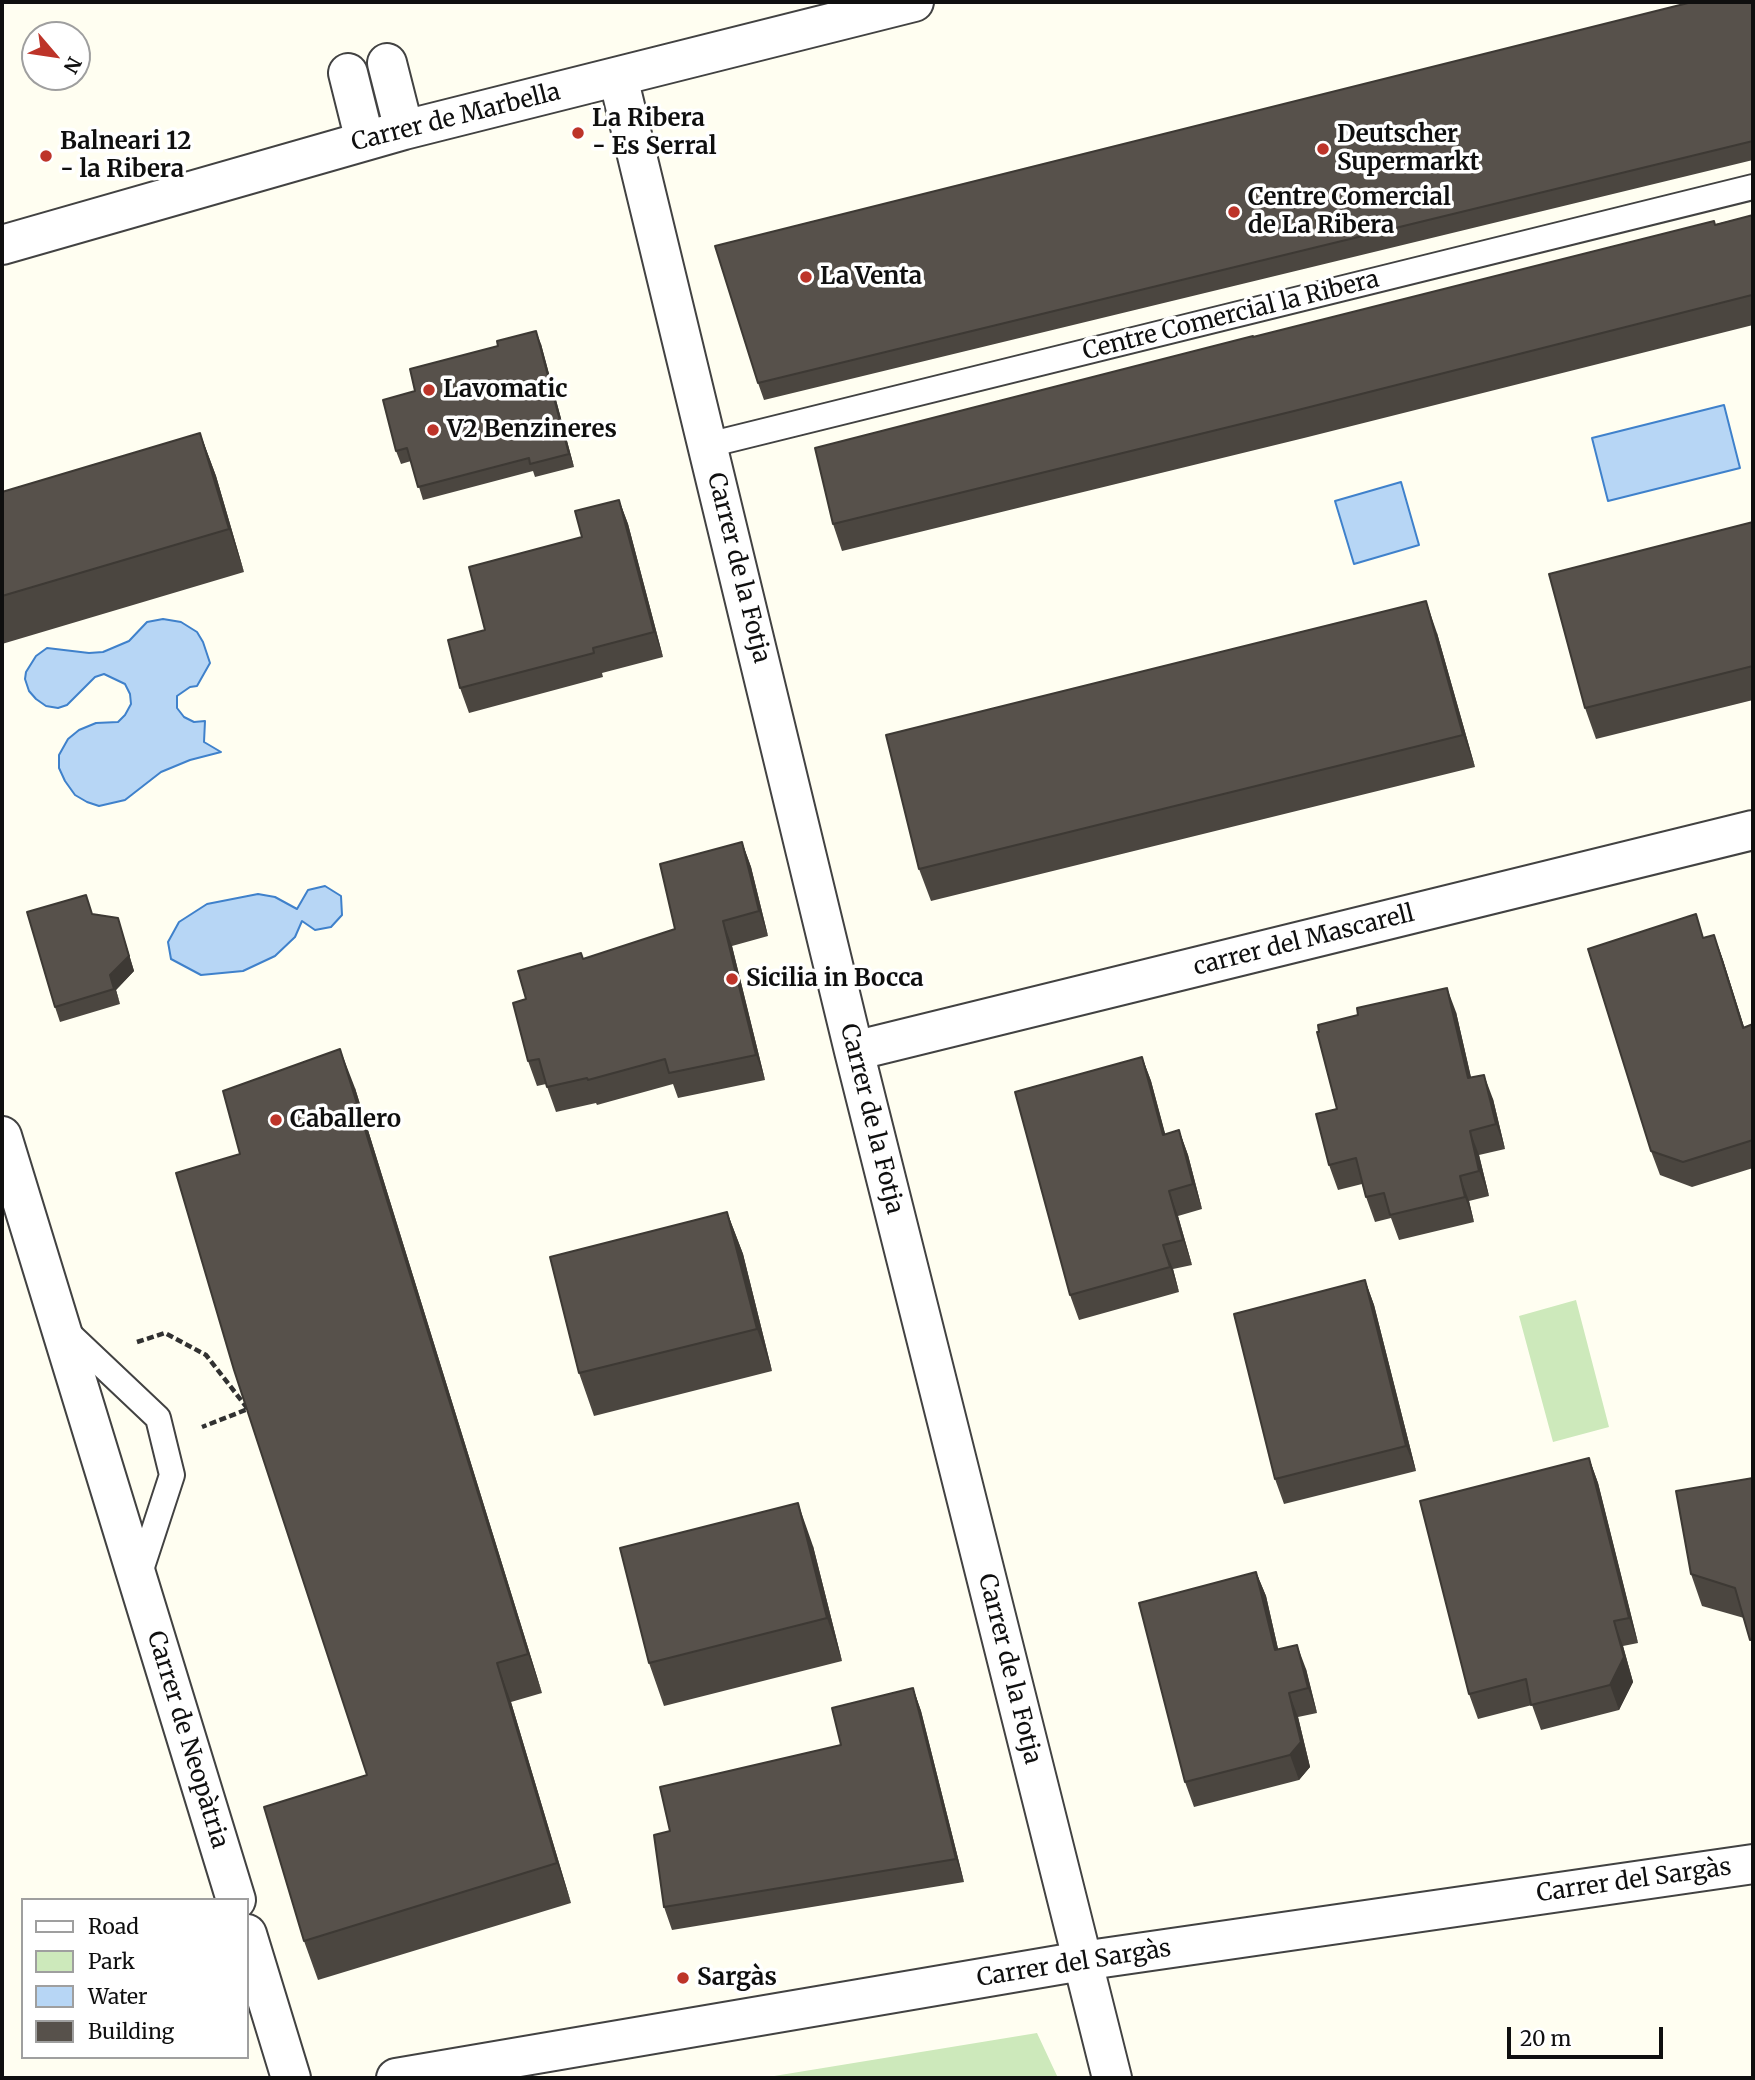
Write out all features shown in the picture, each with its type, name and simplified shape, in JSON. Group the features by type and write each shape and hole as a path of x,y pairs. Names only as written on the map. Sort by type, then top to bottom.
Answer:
{"street":[{"name":"Carrer de Marbella","path":"2,245 404,130 914,2"},
{"path":"387,62 404,130"},
{"path":"348,73 365,141"},
{"name":"Carrer de la Fotja","path":"618,77 854,1051 1112,2078"},
{"name":"carrer del Mascarell","path":"854,1051 1753,830"},
{"name":"Carrer de Neopàtria","path":"2,1136 235,1898"},
{"name":"Carrer del Sargàs","path":"396,2078 1082,1961 1753,1864"},
{"path":"248,1937 291,2078"}],"lane":[{"name":"Centre Comercial la Ribera","path":"708,445 1753,187"},
{"name":"Carrer de Neopàtria","path":"60,1325 158,1418 172,1475 138,1580"}],"path":[{"path":"93,1357 165,1333 206,1355 248,1409 164,1442"}],"green space":[{"path":"1576,1300 1609,1427 1553,1442 1519,1316"},
{"path":"1037,2033 1058,2078 762,2078"}],"water":[{"path":"1724,405 1740,468 1608,501 1592,438"},
{"path":"1401,482 1419,545 1354,564 1335,501"},
{"path":"163,619 181,622 197,632 203,642 210,663 197,686 190,687 177,696 177,708 184,717 194,722 205,721 204,742 221,752 190,760 161,772 125,800 99,806 87,802 75,795 65,781 59,768 59,755 68,739 79,730 96,723 118,722 131,704 130,694 125,684 104,674 95,677 67,705 58,708 46,706 29,691 26,672 36,656 47,648 103,652 129,641 147,622"},
{"path":"325,886 341,896 342,915 331,927 315,930 302,921 295,937 275,956 243,971 201,975 171,959 168,942 179,922 207,904 258,894 275,897 297,909 308,890"}],"building":[{"name":"Centre Comercial de La Ribera","path":"1692,2 1753,2 1753,141 758,383 715,246"},
{"path":"1753,215 1753,299 1752,295 833,524 815,448 1714,221 1715,225"},
{"path":"536,331 569,454 530,464 529,458 418,487 407,448 396,451 383,400 415,391 410,369 498,346 497,341"},
{"path":"200,433 229,529 2,596 2,492"},
{"path":"619,500 654,632 593,648 594,653 460,688 448,640 485,630 469,567 582,537 575,511"},
{"path":"1753,522 1753,666 1585,708 1549,574"},
{"path":"1426,601 1463,735 919,869 886,735"},
{"path":"742,842 759,911 723,921 756,1055 669,1073 665,1059 588,1080 587,1078 547,1087 539,1059 528,1061 513,1003 526,999 518,971 581,953 583,959 675,929 660,864"},
{"path":"86,895 92,914 118,918 129,956 110,975 114,989 55,1007 27,912"},
{"path":"1696,914 1703,938 1714,935 1743,1028 1753,1024 1753,1140 1683,1162 1651,1151 1588,949"},
{"path":"1447,988 1468,1078 1484,1075 1496,1124 1470,1131 1479,1171 1460,1176 1465,1197 1390,1215 1384,1193 1366,1197 1356,1158 1329,1165 1316,1114 1337,1109 1317,1032 1318,1025 1358,1015 1357,1008"},
{"path":"340,1049 528,1654 497,1663 557,1863 304,1941 264,1807 367,1775 234,1370 176,1173 240,1154 223,1091"},
{"path":"1142,1057 1163,1135 1179,1130 1193,1184 1169,1191 1183,1240 1163,1245 1170,1267 1070,1295 1015,1092"},
{"path":"727,1212 757,1329 579,1373 550,1257"},
{"path":"1365,1280 1406,1446 1275,1479 1234,1314"},
{"path":"1589,1458 1629,1618 1614,1621 1624,1657 1610,1685 1531,1705 1526,1679 1469,1694 1420,1501"},
{"path":"1753,1478 1753,1639 1750,1640 1735,1588 1691,1574 1676,1491"},
{"path":"798,1503 827,1618 649,1663 620,1548"},
{"path":"1256,1572 1275,1650 1297,1645 1308,1688 1289,1693 1301,1742 1290,1755 1185,1782 1139,1603"},
{"path":"913,1688 956,1859 664,1907 654,1835 670,1831 660,1787 841,1745 832,1708"}],"place":[{"name":"La Ribera - Es Serral","path":"578,133"},
{"name":"Deutscher Supermarkt","path":"1323,149"},
{"name":"Balneari 12 - la Ribera","path":"46,156"},
{"name":"Centre Comercial de La Ribera","path":"1234,212"},
{"name":"La Venta","path":"806,277"},
{"name":"Lavomatic","path":"429,390"},
{"name":"V2 Benzineres","path":"433,430"},
{"name":"Sicilia in Bocca","path":"732,979"},
{"name":"Caballero","path":"276,1120"},
{"name":"Sargàs","path":"683,1978"}]}
